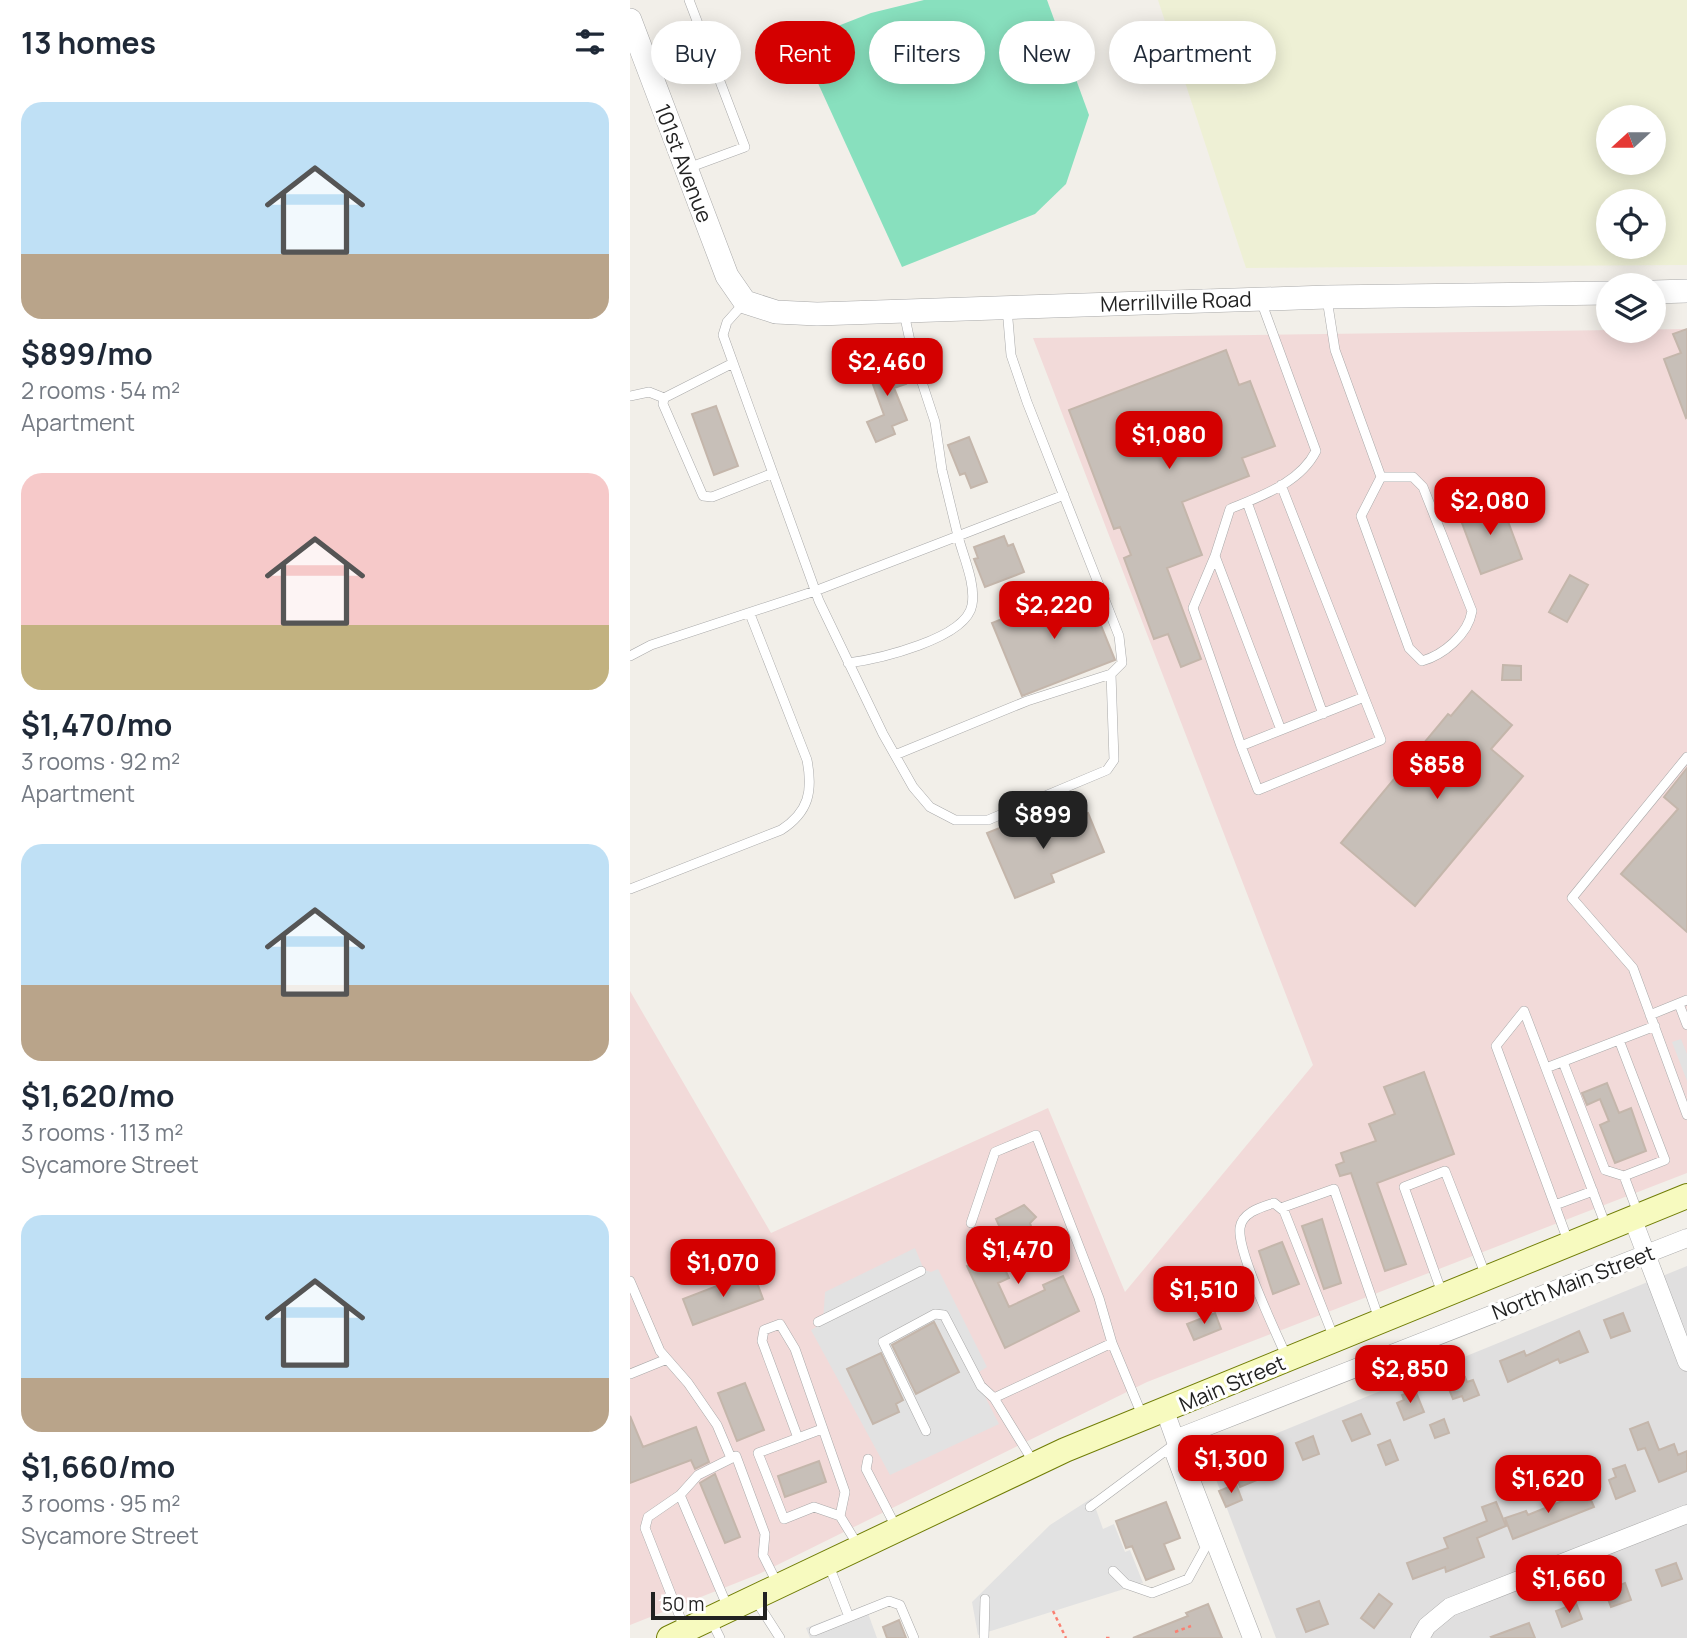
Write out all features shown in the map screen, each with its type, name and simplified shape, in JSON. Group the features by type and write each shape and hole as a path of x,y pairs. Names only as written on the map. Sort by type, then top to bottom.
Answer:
{"main road":[{"name":"Main Street","path":"677,1634 720,1622 754,1598 1035,1464 1687,1196"}],"street":[{"name":"101st Avenue","path":"630,20 727,276 745,302"},
{"path":"1666,292 1687,291"},
{"name":"Merrillville Road","path":"745,302 776,312 817,314 1327,297 1596,293"},
{"path":"1636,1216 1646,1254 1687,1362"},
{"name":"North Main Street","path":"1173,1443 1687,1238"},
{"path":"1154,1415 1173,1443 1252,1638"},
{"path":"1420,1638 1427,1626 1450,1607 1687,1514"}],"lane":[{"path":"687,169 745,147 689,0"},
{"path":"1327,297 1335,350 1381,477 1361,516 1409,648 1422,662 1441,655 1470,621 1472,611 1423,486 1413,477 1381,477"},
{"path":"1261,299 1316,451 1300,472 1281,485 1272,492 1230,509 1216,556 1193,608 1258,790 1381,740 1281,485"},
{"path":"745,302 727,322 723,335 815,591 895,755 913,787 930,807 954,820 988,820 1107,770 1114,760 1111,674"},
{"path":"895,755 1027,701 1111,674 1122,663 1119,636 1011,355 1007,306"},
{"path":"848,663 907,649 954,629 966,619 972,605 935,422 913,355 904,311"},
{"path":"630,396 649,392 664,398 733,363"},
{"path":"664,398 663,404 703,496 712,497 773,473"},
{"path":"630,656 652,645 815,591 1064,495"},
{"path":"1247,502 1323,714"},
{"path":"1216,556 1281,730"},
{"path":"630,889 781,830 794,821 807,805 812,782 807,760 750,614"},
{"path":"1241,746 1364,697"},
{"path":"1687,757 1572,898 1633,968 1687,1115"},
{"path":"1650,1014 1683,1002 1687,1025"},
{"path":"1569,1244 1496,1046 1524,1011 1607,1228"},
{"path":"1546,1068 1654,1026"},
{"path":"1563,1062 1605,1170 1624,1176 1665,1160 1619,1040"},
{"path":"971,1223 995,1152 1036,1135 1099,1298 1112,1343 1154,1415"},
{"path":"1443,1295 1404,1187 1445,1171 1487,1278"},
{"path":"1624,1176 1636,1216"},
{"path":"1280,1208 1334,1189 1380,1321"},
{"path":"1555,1205 1593,1191"},
{"path":"1287,1360 1244,1251 1240,1227 1246,1215 1256,1210 1274,1203 1280,1208 1335,1340"},
{"path":"818,1322 921,1271"},
{"path":"630,1282 640,1311 667,1359 688,1383 716,1425 731,1458"},
{"path":"926,1431 883,1342 935,1314 944,1315 949,1319 981,1386 994,1398 1035,1464"},
{"path":"798,1438 762,1341 764,1330 783,1326 821,1419 822,1429 845,1492 840,1517"},
{"path":"994,1398 1112,1343"},
{"path":"630,1374 667,1359"},
{"path":"822,1429 758,1453 784,1519 814,1507 840,1517 860,1548"},
{"path":"1090,1507 1173,1443 1205,1548 1188,1579 1153,1593 1126,1584 1113,1571"},
{"path":"677,1634 645,1528 648,1517 680,1495 698,1475 736,1456 765,1534 763,1555 778,1587"},
{"path":"868,1459 866,1469 897,1530"},
{"path":"680,1495 720,1622"},
{"path":"828,1563 849,1617"},
{"path":"754,1598 780,1638"},
{"path":"984,1638 985,1599"},
{"path":"814,1631 889,1601 900,1605 914,1638"}],"path":[{"path":"1053,1611 1066,1638"},
{"path":"1175,1632 1191,1626"},
{"path":"1106,1638 1112,1638"}],"shaded area":[{"path":"1666,329 1687,329 1687,1173 1147,1382 759,1574 630,1625 630,991 771,1233 1048,1108 1125,1292 1313,1065 1033,338 1596,330 1596,343 1666,343"},
{"path":"1681,1039 1687,1054 1687,1081 1672,1042"},
{"path":"915,1248 924,1270 931,1272 938,1269 987,1367 974,1375 999,1424 890,1475 811,1330 823,1323 825,1292"},
{"path":"1687,1266 1687,1638 1276,1638 1209,1461"},
{"path":"1092,1498 1103,1529 1114,1524 1125,1552 1130,1550 1143,1583 978,1635 972,1602 1050,1525"},
{"path":"865,1605 877,1638 810,1638 806,1628"}],"green space":[{"path":"924,0 1047,0 1055,21 999,21 999,84 1078,84 1089,115 1066,184 1035,214 902,267 818,84 855,84 855,21 851,21"},
{"path":"1158,0 1687,0 1687,265 1246,268 1186,84 1276,84 1276,21 1165,21"}],"building":[{"path":"1687,329 1686,418 1664,359 1681,353 1673,334"},
{"path":"1226,350 1239,385 1250,381 1275,446 1242,458 1249,476 1182,502 1202,555 1167,568 1201,659 1181,667 1168,634 1154,639 1124,558 1131,555 1120,527 1114,529 1069,410"},
{"path":"896,358 906,384 894,388 907,420 892,426 895,434 876,442 867,422 884,415 867,368"},
{"path":"716,406 738,466 714,475 692,414"},
{"path":"969,437 987,482 971,488 965,473 960,475 948,445"},
{"path":"1500,500 1522,559 1481,574 1459,515"},
{"path":"1004,536 1008,546 1013,544 1024,572 985,587 974,559 978,558 974,547"},
{"path":"1570,575 1588,585 1567,622 1549,612"},
{"path":"1085,586 1115,660 1022,696 992,623"},
{"path":"1503,665 1521,666 1521,680 1502,680"},
{"path":"1472,691 1512,725 1491,749 1523,776 1415,906 1341,843 1448,714 1451,716"},
{"path":"1687,768 1687,932 1621,874 1678,809 1664,797"},
{"path":"1088,813 1104,852 1051,874 1054,882 1015,898 987,833 1027,817 1033,832"},
{"path":"1424,1072 1454,1154 1377,1183 1406,1264 1385,1271 1351,1173 1340,1176 1336,1165 1344,1162 1341,1153 1376,1141 1369,1124 1395,1114 1384,1087"},
{"path":"1607,1083 1619,1113 1631,1108 1646,1151 1615,1163 1600,1125 1609,1121 1600,1099 1587,1105 1582,1093"},
{"path":"1024,1205 1036,1217 1030,1223 1032,1229 1001,1261 1009,1278 998,1283 1009,1307 1045,1290 1043,1285 1063,1276 1079,1311 1005,1348 967,1266 993,1254 985,1246 1001,1230 996,1219"},
{"path":"1322,1219 1341,1283 1324,1289 1302,1226"},
{"path":"1282,1242 1299,1284 1273,1294 1259,1251"},
{"path":"753,1272 763,1299 693,1325 683,1299"},
{"path":"1215,1313 1221,1329 1194,1340 1187,1324"},
{"path":"1623,1313 1630,1331 1611,1338 1604,1320"},
{"path":"934,1322 959,1372 916,1394 892,1345"},
{"path":"1579,1331 1588,1352 1560,1363 1558,1359 1508,1382 1500,1361 1524,1351 1526,1356"},
{"path":"881,1353 903,1400 896,1404 899,1412 873,1424 847,1369"},
{"path":"1465,1377 1467,1382 1473,1380 1479,1395 1464,1401 1462,1396 1453,1399 1447,1384"},
{"path":"745,1383 764,1430 737,1441 718,1393"},
{"path":"1415,1390 1424,1412 1404,1420 1397,1403 1404,1400 1402,1395"},
{"path":"1361,1414 1370,1434 1352,1441 1343,1421"},
{"path":"630,1416 643,1447 696,1427 709,1462 695,1469 691,1460 630,1483"},
{"path":"1444,1419 1449,1433 1435,1438 1430,1425"},
{"path":"1648,1422 1659,1450 1674,1444 1678,1455 1687,1451 1687,1471 1659,1482 1645,1448 1638,1450 1630,1429"},
{"path":"1313,1436 1319,1454 1303,1460 1296,1443"},
{"path":"1390,1440 1398,1460 1386,1465 1378,1445"},
{"path":"1255,1457 1262,1478 1240,1487 1232,1466"},
{"path":"819,1461 826,1482 785,1497 778,1476"},
{"path":"1625,1465 1635,1491 1616,1499 1609,1480 1616,1477 1613,1469"},
{"path":"715,1474 740,1537 725,1543 700,1483"},
{"path":"1236,1484 1242,1500 1226,1507 1219,1491"},
{"path":"1587,1491 1594,1507 1513,1539 1505,1518 1526,1511 1528,1515"},
{"path":"1166,1502 1180,1538 1164,1544 1174,1569 1146,1580 1132,1546 1126,1548 1116,1521"},
{"path":"1496,1502 1506,1526 1477,1538 1484,1557 1446,1572 1445,1567 1413,1579 1407,1563 1448,1548 1444,1538 1487,1521 1482,1507"},
{"path":"1676,1563 1682,1579 1662,1586 1656,1570"},
{"path":"1625,1583 1631,1600 1611,1607 1605,1591"},
{"path":"1379,1594 1392,1604 1374,1628 1361,1618"},
{"path":"1319,1601 1328,1624 1306,1632 1297,1609"},
{"path":"1576,1603 1582,1619 1562,1627 1556,1611"},
{"path":"1208,1604 1222,1638 1133,1638 1188,1616 1186,1613"},
{"path":"899,1620 906,1638 887,1638 883,1627"},
{"path":"1529,1623 1535,1638 1491,1637"}]}
